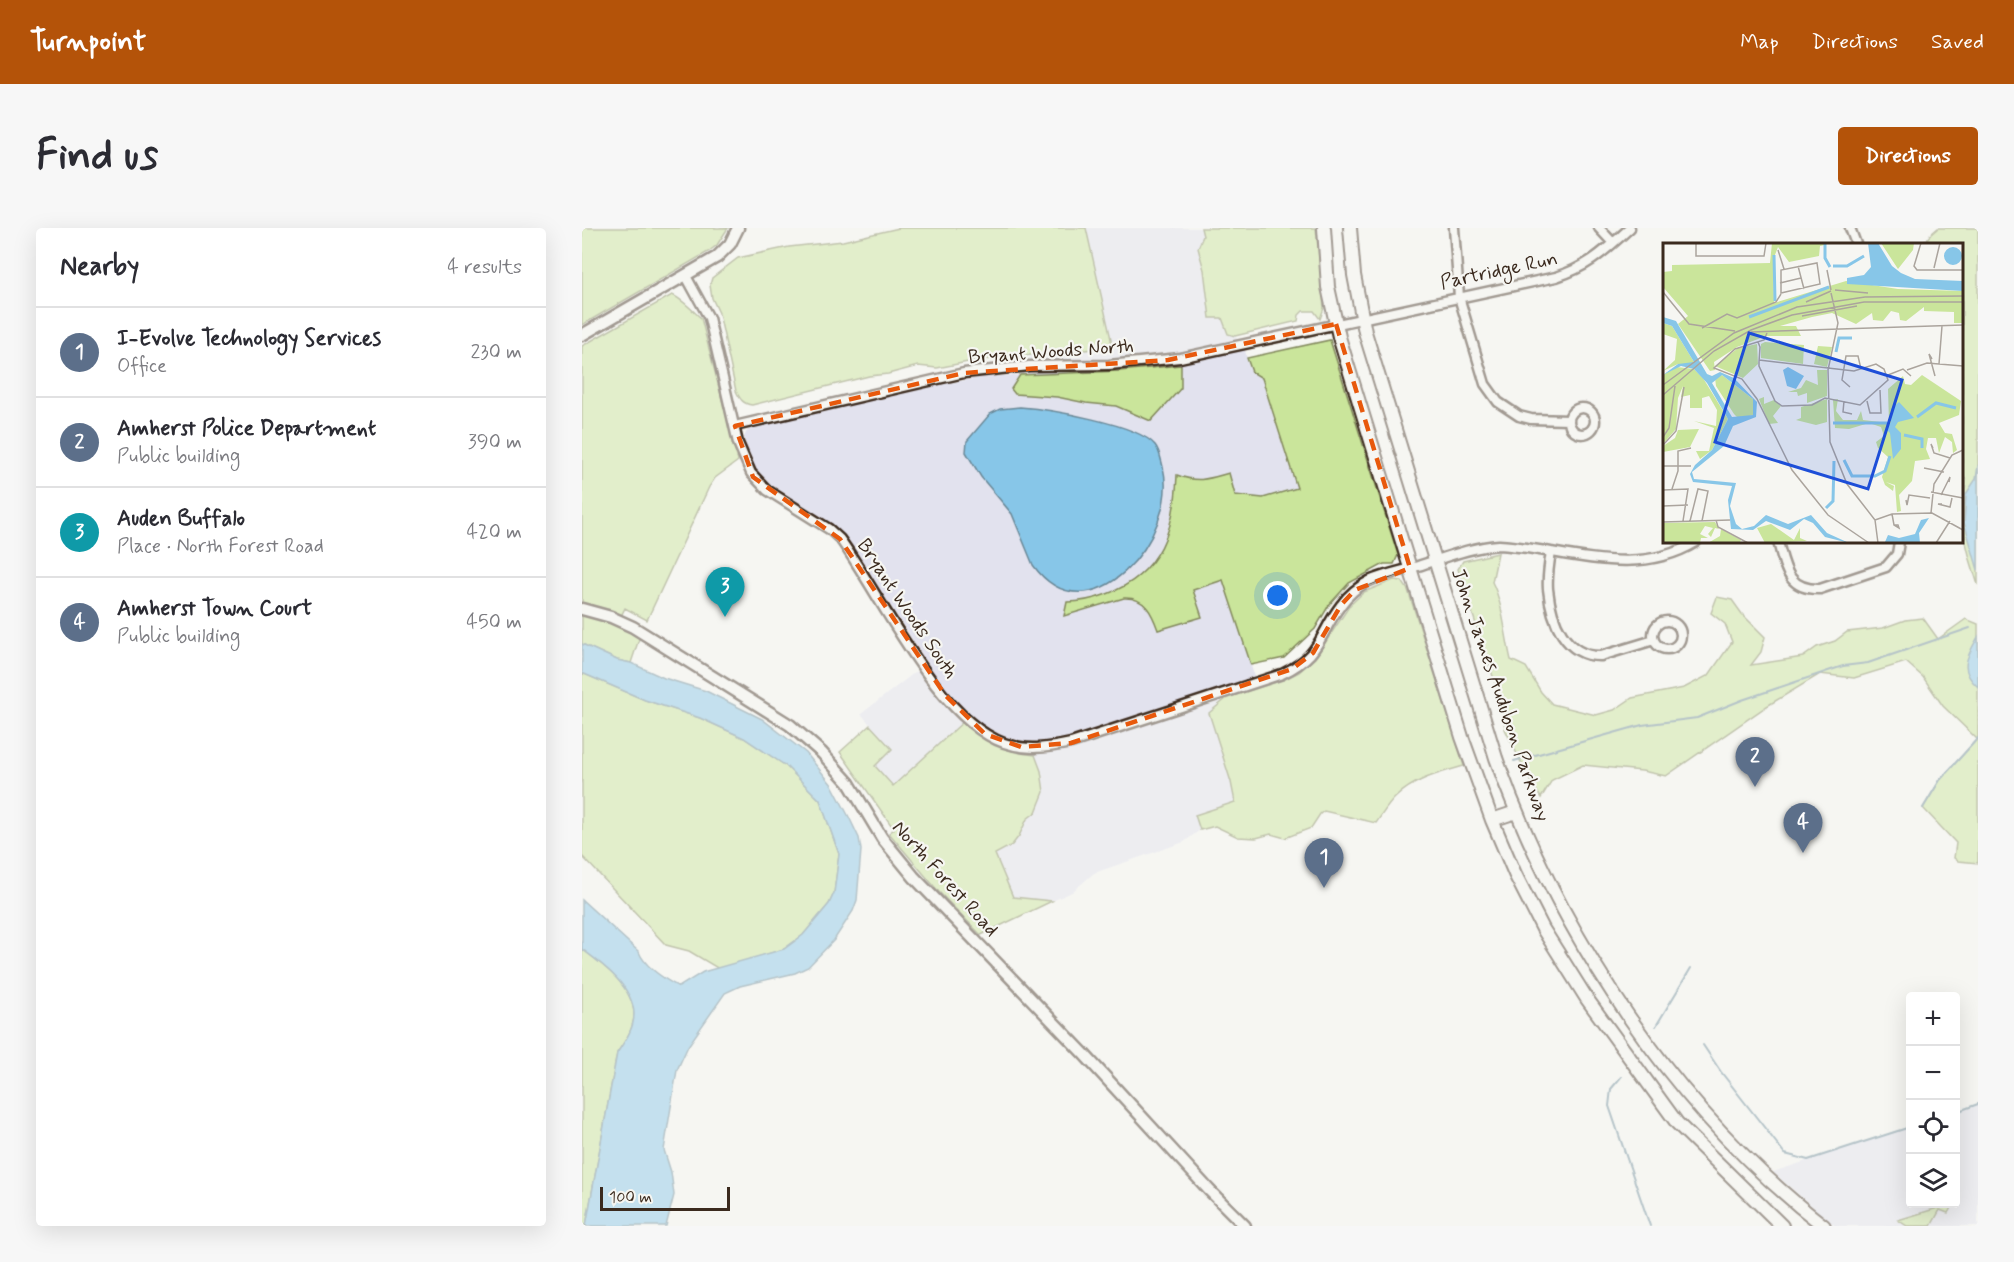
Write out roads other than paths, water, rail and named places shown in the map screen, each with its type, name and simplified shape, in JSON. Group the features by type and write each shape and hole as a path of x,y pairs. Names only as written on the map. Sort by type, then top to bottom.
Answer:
{"main road":[{"path":"1324,228 1328,287 1336,324 1462,737 1492,820 1515,874 1543,929 1587,999 1677,1123 1782,1226"},
{"name":"John James Audubon Parkway","path":"1350,228 1354,275 1362,318 1496,758 1537,859 1573,928 1634,1025 1680,1083 1747,1157 1791,1200 1824,1226"},
{"path":"1492,820 1516,812"}],"street":[{"path":"582,335 686,276 727,248 738,228"},
{"path":"1454,228 1459,297 1483,379 1498,402 1519,416 1531,419 1569,420"},
{"path":"1599,228 1613,243"},
{"name":"Partridge Run","path":"1336,324 1575,271 1592,261 1630,228"},
{"path":"1850,228 1856,243"},
{"name":"Bryant Woods South","path":"686,276 709,318 743,457 753,477 767,490 829,529 840,539 902,636 945,695 967,719 985,734 1002,742 1042,749 1071,743 1282,674 1300,664 1313,653 1341,605 1355,590 1370,581 1435,561"},
{"name":"Bryant Woods North","path":"735,426 964,373 1014,367 1109,365 1168,360 1336,324"},
{"path":"1435,561 1488,546 1512,546 1631,562 1668,556 1694,543"},
{"path":"1778,543 1792,581 1803,588 1812,589 1820,589 1886,567 1897,554 1899,543"},
{"path":"1551,552 1548,590 1559,630 1569,645 1580,652 1601,656 1654,640"},
{"name":"North Forest Road","path":"582,609 611,617 633,627 790,725 816,747 849,783 882,838 914,877 1245,1226"}],"water":[{"path":"1020,407 1071,414 1112,424 1145,437 1158,450 1163,467 1165,494 1158,522 1144,549 1125,571 1103,586 1079,592 1055,586 1033,565 1012,514 981,477 966,452 967,441 990,414 1000,409"},
{"path":"1978,465 1978,570 1964,522 1966,494 1976,479"},
{"path":"1978,637 1978,687 1968,675 1966,663"},
{"path":"582,644 664,678 706,691 762,719 806,753 832,785 859,838 861,850 857,900 853,911 834,940 808,967 795,973 740,986 725,993 688,1046 677,1070 664,1150 671,1172 674,1195 666,1226 586,1226 617,1053 631,1030 634,1014 628,994 622,985 607,969 582,949 582,900 639,952 650,968 679,987 703,972 784,949 803,935 829,904 834,893 839,854 820,800 786,766 744,738 700,718 645,700 582,673"}],"waterway":[{"path":"1514,761 1642,725 1697,718 1742,700 1843,666 1868,663 1970,628"},
{"path":"1923,808 1940,780 1978,738"},
{"path":"1656,1026 1691,968"},
{"path":"1703,1045 1721,1072 1785,1154 1808,1160 1906,1128"},
{"path":"1621,1077 1611,1089 1609,1106 1650,1226"},
{"path":"1960,1111 1978,1104"}],"place":[{"name":"Auden Buffalo","path":"725,617"},
{"name":"Amherst Police Department","path":"1755,787"},
{"name":"Amherst Town Court","path":"1803,853"},
{"name":"I-Evolve Technology Services","path":"1324,888"}]}
